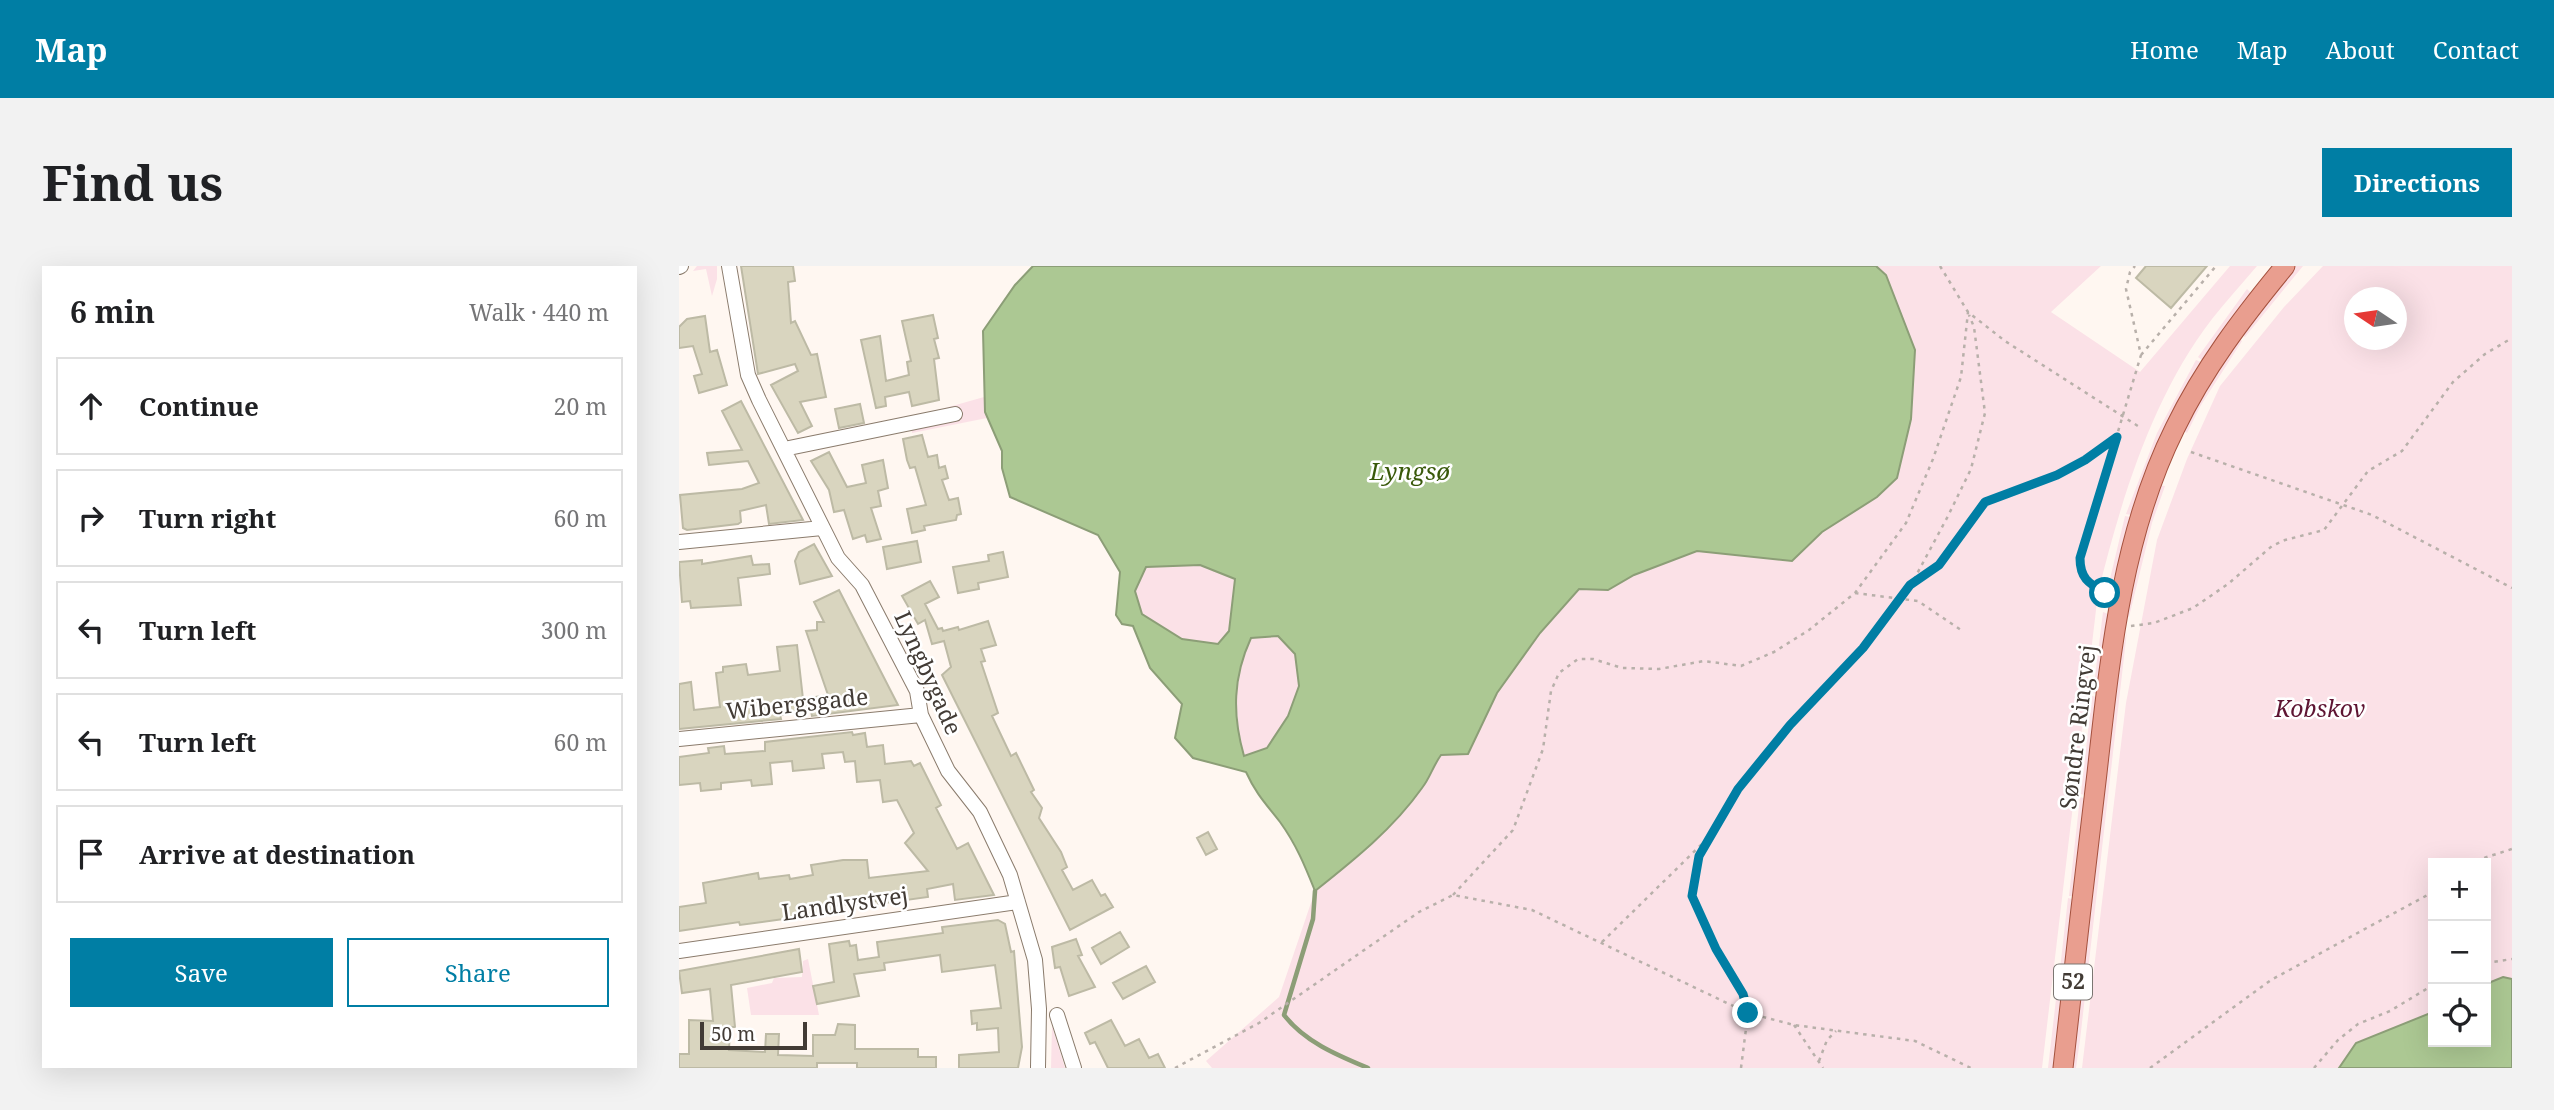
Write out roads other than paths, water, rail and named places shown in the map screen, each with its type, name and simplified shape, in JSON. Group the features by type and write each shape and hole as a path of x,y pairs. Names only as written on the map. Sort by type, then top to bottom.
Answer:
{"main road":[{"name":"Søndre Ringvej","path":"2063,1068 2139,522 2173,430 2205,372 2243,317 2285,266"}],"street":[{"name":"Lyngbygade","path":"729,266 748,375 838,558 862,585 916,691 921,715 948,771 980,812 1010,875 1035,960 1039,1009 1038,1068"},
{"path":"784,449 955,414"},
{"path":"679,542 822,527"},
{"name":"Wibergsgade","path":"679,739 921,715"},
{"name":"Landlystvej","path":"679,951 1018,902"},
{"path":"1056,1015 1074,1068"}],"water":[{"name":"Lyngsø","path":"1033,266 1876,266 1886,275 1915,350 1911,419 1897,478 1877,497 1822,532 1792,561 1697,551 1634,575 1608,590 1579,589 1540,633 1497,693 1468,754 1441,755 1425,784 1399,817 1358,856 1315,891 1291,839 1257,793 1246,772 1193,758 1175,738 1182,704 1150,668 1133,626 1122,624 1116,615 1120,572 1098,535 1010,497 1002,468 1002,451 985,412 983,331 1015,285","holes":["1200,565 1235,579 1229,631 1218,644 1182,639 1142,614 1135,591 1146,567","1278,636 1295,654 1299,686 1288,716 1267,748 1244,756 1236,710 1241,667 1251,638"]},
{"path":"2503,977 2512,979 2512,1068 2339,1068 2356,1043 2428,1014 2428,1047 2491,1047 2491,982"}],"waterway":[{"path":"1315,891 1313,919 1284,1015 1312,1040 1333,1053 1368,1068"}],"park label":[{"name":"Kobskov","path":"2320,709"}]}
